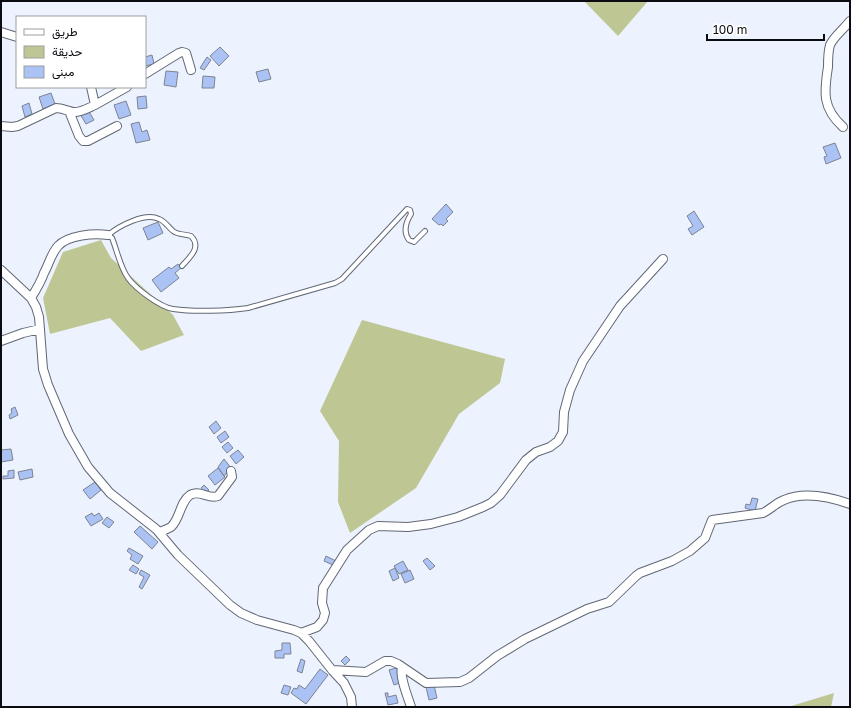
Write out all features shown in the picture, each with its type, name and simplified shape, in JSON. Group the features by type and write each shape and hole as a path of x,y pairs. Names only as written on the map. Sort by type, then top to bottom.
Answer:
{"street":[{"path":"842,127 830,114 825,87 831,44 850,21"},
{"path":"1,32 16,37"},
{"path":"146,73 182,52 186,53 188,56 191,70"},
{"path":"91,88 95,105"},
{"path":"1,126 18,126 56,108 78,112 95,105 125,88"},
{"path":"70,111 79,136 83,141 117,126"},
{"path":"31,298 44,274 51,256 59,245 80,236 100,234 108,235"},
{"path":"301,633 317,627 323,620 325,613 322,603 323,588 347,550 369,530 378,526 408,527 431,524 458,518 483,507 491,503 500,495 526,460 536,452 550,447 558,441 563,432 564,412 570,390 583,361 620,306 662,260"},
{"path":"1,270 31,298 36,307 39,317 44,369 48,385 69,434 88,468 110,493 159,532 178,555 230,605 241,613 257,620 301,633 348,689 352,698 352,707"},
{"path":"1,341 40,329"},
{"path":"159,532 170,527 174,523 189,496 197,493 214,497 218,496 232,477 232,471"},
{"path":"332,670 366,672 385,661 392,661 426,683 454,683 463,681 497,656 525,639 587,609 610,602 640,573 681,557 704,540 712,520 763,513 786,499 796,497 820,496 837,499 850,504"},
{"path":"402,667 402,676 411,707"}],"lane":[{"path":"182,266 193,252 196,242 191,236 173,231 161,219 147,218 135,220 119,227 108,235 112,238 128,277 135,286 163,306 173,309 201,310 248,308 339,281 349,273 407,210 410,210 411,214 407,221 406,230 409,240 414,242 425,232"}],"green space":[{"path":"584,1 648,1 618,36"},
{"path":"101,240 111,258 173,315 184,335 141,351 110,318 50,334 43,298 63,252"},
{"path":"362,320 505,359 500,383 459,414 416,488 350,533 338,502 339,441 320,411"},
{"path":"834,693 831,707 788,707"}],"building":[{"path":"220,47 229,56 219,66 210,56"},
{"path":"152,55 154,64 146,66 146,57"},
{"path":"207,57 211,60 204,70 200,68"},
{"path":"268,69 271,79 259,82 256,72"},
{"path":"166,71 178,72 176,87 164,85"},
{"path":"203,76 215,77 214,88 202,88"},
{"path":"51,93 55,104 43,109 39,97"},
{"path":"146,96 147,108 138,109 137,97"},
{"path":"126,101 131,115 119,119 114,105"},
{"path":"29,103 32,114 25,117 22,106"},
{"path":"88,110 94,120 86,124 80,114"},
{"path":"139,122 142,132 147,130 150,140 136,143 131,124"},
{"path":"835,143 841,158 826,164 824,157 827,156 823,147"},
{"path":"446,204 453,212 446,219 448,221 443,226 441,224 439,225 432,219"},
{"path":"694,211 704,227 692,235 688,229 693,226 687,216"},
{"path":"158,222 163,233 148,240 143,228"},
{"path":"178,264 181,268 175,273 179,278 161,292 152,280 169,267 171,269"},
{"path":"15,407 18,415 10,419 9,415 12,413 11,409"},
{"path":"216,421 221,428 214,434 209,427"},
{"path":"225,431 229,437 221,443 217,437"},
{"path":"228,442 233,448 227,453 222,447"},
{"path":"11,449 13,460 1,462 1,450"},
{"path":"238,450 244,457 236,464 230,456"},
{"path":"224,459 231,468 224,476 218,467"},
{"path":"218,468 225,477 215,485 208,476"},
{"path":"32,469 33,477 20,480 18,472"},
{"path":"14,470 14,478 3,479 3,476 8,476 8,471"},
{"path":"95,482 101,490 90,499 83,490"},
{"path":"204,485 209,490 205,493 201,488"},
{"path":"752,498 758,499 755,511 745,508 746,504 750,505"},
{"path":"92,513 94,516 99,513 103,519 91,526 85,517"},
{"path":"107,517 114,522 109,528 102,523"},
{"path":"140,526 158,542 152,549 134,532"},
{"path":"129,548 143,556 138,564 130,559 132,555 127,551"},
{"path":"326,556 336,561 333,565 324,561"},
{"path":"427,558 435,566 430,570 423,561"},
{"path":"403,561 408,570 399,574 394,566"},
{"path":"133,565 139,569 136,574 129,570"},
{"path":"395,568 399,578 393,581 389,571"},
{"path":"141,570 150,575 142,589 139,587 144,577 139,574"},
{"path":"410,570 414,579 405,583 401,574"},
{"path":"282,643 290,643 291,654 284,654 284,658 275,658 275,651 282,650"},
{"path":"346,656 350,660 345,665 341,661"},
{"path":"301,659 305,661 302,673 297,671"},
{"path":"399,667 403,682 394,685 389,670"},
{"path":"320,669 328,675 306,704 291,693 294,688 297,689 299,685 305,689"},
{"path":"284,685 291,687 288,695 281,693"},
{"path":"434,685 437,698 429,700 426,687"},
{"path":"385,693 388,693 388,697 396,695 398,703 388,705"}]}
